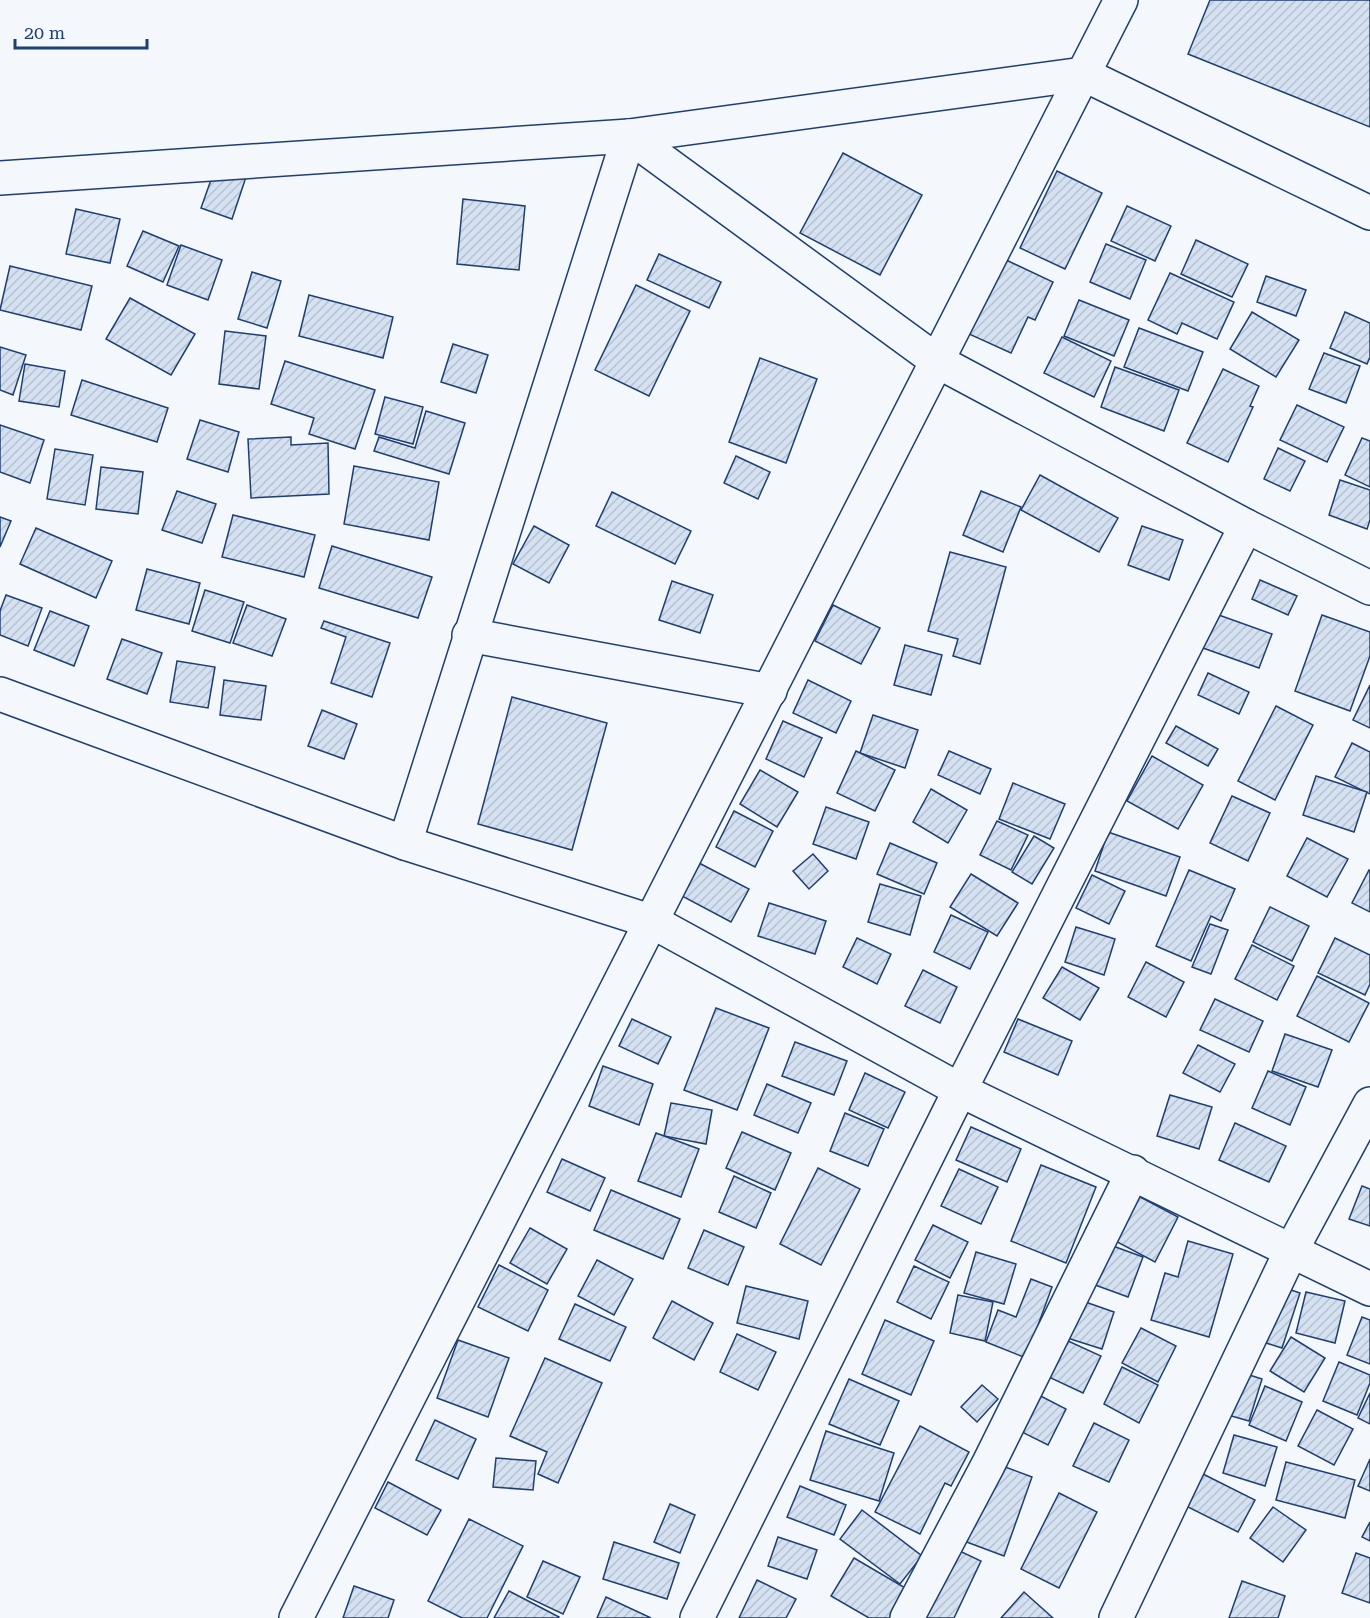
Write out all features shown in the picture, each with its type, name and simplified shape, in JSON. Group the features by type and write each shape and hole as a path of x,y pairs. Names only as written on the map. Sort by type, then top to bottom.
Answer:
{"street":[{"path":"296,1618 653,922 1121,0"},
{"path":"0,178 629,136 1083,74 1370,213"},
{"path":"629,136 937,361 1246,526 1370,588"},
{"path":"405,843 469,635 629,136"},
{"path":"697,1618 960,1090 1246,526"},
{"path":"469,635 770,692"},
{"path":"0,694 405,843 653,922 960,1090 1370,1289"},
{"path":"1116,1618 1292,1250 1370,1104"},
{"path":"907,1618 988,1465 1133,1172"}],"building":[{"path":"1210,0 1370,0 1370,127 1188,54"},
{"path":"843,153 922,195 880,275 800,233"},
{"path":"217,163 247,174 232,219 201,208"},
{"path":"1057,171 1102,193 1065,269 1020,248"},
{"path":"463,199 525,206 519,270 457,264"},
{"path":"1127,206 1171,226 1155,261 1111,241"},
{"path":"76,209 120,219 110,263 66,254"},
{"path":"143,231 179,246 163,282 127,266"},
{"path":"1196,240 1248,264 1232,297 1181,274"},
{"path":"1106,244 1146,260 1130,299 1090,282"},
{"path":"181,245 222,260 208,300 167,285"},
{"path":"659,254 721,282 709,308 647,280"},
{"path":"1004,259 1053,282 1035,320 1028,317 1011,353 969,334"},
{"path":"10,266 92,286 81,330 0,310"},
{"path":"252,272 281,281 267,328 238,319"},
{"path":"1170,273 1234,302 1217,339 1182,323 1177,334 1148,320"},
{"path":"1266,276 1306,290 1296,316 1257,302"},
{"path":"636,285 690,311 649,396 595,370"},
{"path":"309,295 393,317 383,358 299,336"},
{"path":"130,298 195,334 171,375 106,339"},
{"path":"1079,300 1129,320 1114,356 1064,336"},
{"path":"1252,312 1299,340 1276,377 1230,349"},
{"path":"1345,312 1370,323 1370,357 1367,364 1330,348"},
{"path":"1139,328 1203,352 1188,391 1124,367"},
{"path":"225,331 266,336 259,389 219,384"},
{"path":"1062,337 1111,361 1094,397 1044,373"},
{"path":"453,344 488,355 476,393 441,382"},
{"path":"0,347 26,355 13,395 0,390"},
{"path":"1324,353 1360,366 1346,403 1309,389"},
{"path":"760,358 817,379 786,463 729,442"},
{"path":"285,361 375,390 355,449 309,434 314,418 271,404"},
{"path":"25,364 65,371 59,407 19,401"},
{"path":"1115,367 1179,390 1164,431 1101,407"},
{"path":"1223,369 1259,386 1250,406 1253,407 1228,462 1187,443"},
{"path":"82,380 168,408 157,442 71,415"},
{"path":"385,397 423,407 413,444 375,434"},
{"path":"1297,405 1344,427 1327,462 1280,440"},
{"path":"426,411 465,423 449,474 374,451 379,437 415,448"},
{"path":"200,420 239,432 228,472 187,459"},
{"path":"0,425 44,440 30,483 0,472"},
{"path":"291,437 291,445 328,443 329,494 251,498 248,439"},
{"path":"1362,438 1370,441 1370,487 1345,475"},
{"path":"1278,448 1305,461 1290,491 1264,479"},
{"path":"55,449 93,455 85,505 47,499"},
{"path":"736,456 770,472 758,499 724,483"},
{"path":"354,466 439,482 429,540 344,524"},
{"path":"101,467 143,472 138,514 96,509"},
{"path":"1040,475 1118,518 1099,552 1021,510"},
{"path":"1340,480 1370,490 1370,520 1367,529 1329,515"},
{"path":"177,491 216,504 202,543 162,530"},
{"path":"981,491 1021,507 1003,552 963,535"},
{"path":"612,492 691,531 675,564 596,526"},
{"path":"233,515 315,535 304,577 222,557"},
{"path":"0,517 11,521 0,547"},
{"path":"534,526 569,545 549,583 513,564"},
{"path":"1142,526 1183,540 1169,580 1128,565"},
{"path":"36,528 112,561 96,598 20,564"},
{"path":"332,546 432,577 418,618 319,588"},
{"path":"950,552 1006,567 980,664 953,656 958,639 928,631"},
{"path":"147,569 200,583 189,624 136,610"},
{"path":"1260,580 1297,596 1288,615 1252,599"},
{"path":"672,581 713,595 700,633 659,620"},
{"path":"205,590 244,602 230,643 192,631"},
{"path":"6,595 42,608 28,646 0,635 0,611"},
{"path":"247,605 286,619 272,656 233,643"},
{"path":"833,605 880,628 861,664 815,641"},
{"path":"50,611 89,626 74,666 34,650"},
{"path":"1216,614 1272,634 1259,668 1203,648"},
{"path":"1322,615 1370,632 1370,656 1350,711 1295,691"},
{"path":"324,621 390,643 372,697 331,683 346,637 321,628"},
{"path":"122,639 162,653 147,694 107,679"},
{"path":"905,645 942,655 931,695 894,685"},
{"path":"177,661 215,667 208,708 170,702"},
{"path":"1208,673 1249,692 1239,714 1198,695"},
{"path":"224,680 266,686 261,720 220,715"},
{"path":"808,680 851,701 836,733 793,713"},
{"path":"1370,685 1370,728 1353,720"},
{"path":"512,697 607,723 572,850 478,824"},
{"path":"1276,706 1313,725 1275,800 1238,781"},
{"path":"322,710 357,724 344,759 308,746"},
{"path":"873,715 918,730 905,768 860,753"},
{"path":"783,721 822,738 804,777 766,759"},
{"path":"1176,726 1218,749 1208,766 1166,743"},
{"path":"1352,743 1370,752 1370,794 1335,777"},
{"path":"856,751 895,770 875,811 837,793"},
{"path":"949,751 991,769 980,794 938,775"},
{"path":"1152,756 1203,785 1178,829 1127,801"},
{"path":"760,770 798,792 777,827 740,804"},
{"path":"1316,776 1367,792 1354,832 1303,815"},
{"path":"1013,783 1065,804 1050,839 999,819"},
{"path":"931,789 967,810 948,843 913,822"},
{"path":"1232,796 1270,813 1248,861 1210,843"},
{"path":"826,807 869,822 856,859 813,844"},
{"path":"734,811 773,831 755,867 716,847"},
{"path":"997,821 1028,835 1011,870 980,855"},
{"path":"1108,832 1180,857 1166,896 1095,871"},
{"path":"1034,836 1054,848 1032,884 1012,872"},
{"path":"1307,838 1348,859 1327,897 1287,876"},
{"path":"890,843 937,863 924,894 877,874"},
{"path":"813,854 828,871 809,889 793,871"},
{"path":"699,863 749,889 731,922 682,896"},
{"path":"1189,870 1235,889 1221,921 1211,916 1191,961 1156,946"},
{"path":"1370,871 1370,912 1352,903"},
{"path":"971,874 1018,903 997,936 950,907"},
{"path":"1092,875 1125,891 1109,924 1076,908"},
{"path":"880,884 921,896 910,935 868,922"},
{"path":"769,903 826,921 815,954 758,936"},
{"path":"1270,907 1309,926 1292,961 1253,942"},
{"path":"951,915 988,932 970,969 934,952"},
{"path":"1210,924 1228,930 1211,974 1192,967"},
{"path":"1076,927 1115,939 1104,975 1065,962"},
{"path":"857,938 891,954 877,984 843,967"},
{"path":"1335,938 1370,955 1370,984 1365,995 1318,973"},
{"path":"1252,945 1294,966 1277,1000 1235,979"},
{"path":"1146,962 1184,982 1166,1017 1128,997"},
{"path":"1062,967 1099,988 1080,1020 1043,998"},
{"path":"923,970 957,987 940,1023 905,1006"},
{"path":"1317,976 1369,1003 1349,1042 1297,1016"},
{"path":"1215,999 1263,1021 1249,1052 1200,1030"},
{"path":"716,1008 769,1028 737,1110 684,1090"},
{"path":"632,1019 671,1037 658,1064 619,1046"},
{"path":"1018,1019 1072,1041 1058,1075 1004,1052"},
{"path":"1285,1034 1332,1050 1318,1087 1272,1071"},
{"path":"795,1042 847,1061 834,1095 782,1076"},
{"path":"1198,1045 1235,1064 1220,1092 1183,1073"},
{"path":"603,1066 653,1084 639,1125 589,1106"},
{"path":"1268,1071 1306,1087 1290,1125 1252,1108"},
{"path":"865,1073 905,1092 888,1128 849,1110"},
{"path":"767,1084 811,1103 798,1133 754,1115"},
{"path":"1170,1095 1212,1107 1199,1149 1157,1136"},
{"path":"671,1103 712,1110 706,1144 664,1136"},
{"path":"845,1113 884,1129 868,1166 830,1151"},
{"path":"1235,1123 1286,1146 1269,1182 1219,1160"},
{"path":"971,1127 1021,1149 1007,1182 956,1160"},
{"path":"742,1132 791,1153 775,1190 726,1168"},
{"path":"656,1133 699,1149 681,1197 638,1181"},
{"path":"562,1159 605,1178 590,1211 547,1192"},
{"path":"1041,1165 1096,1187 1066,1263 1011,1241"},
{"path":"818,1168 860,1189 821,1265 780,1244"},
{"path":"959,1169 998,1187 981,1224 941,1206"},
{"path":"734,1176 771,1193 756,1228 719,1212"},
{"path":"1362,1186 1370,1189 1370,1226 1349,1219"},
{"path":"611,1190 680,1219 663,1259 594,1230"},
{"path":"1129,1191 1178,1217 1155,1262 1106,1236"},
{"path":"933,1225 968,1242 950,1278 915,1260"},
{"path":"530,1228 567,1249 547,1284 510,1263"},
{"path":"704,1230 744,1247 728,1285 688,1268"},
{"path":"1188,1241 1233,1254 1209,1337 1151,1320 1165,1273 1178,1277"},
{"path":"1102,1242 1143,1257 1128,1297 1087,1282"},
{"path":"976,1252 1016,1264 1004,1304 964,1293"},
{"path":"597,1260 633,1279 614,1315 578,1296"},
{"path":"499,1265 548,1290 528,1331 478,1307"},
{"path":"914,1266 949,1282 931,1319 897,1302"},
{"path":"1031,1279 1052,1287 1026,1358 986,1342 998,1310 1016,1317"},
{"path":"746,1286 808,1301 799,1339 737,1323"},
{"path":"1282,1287 1300,1293 1282,1348 1263,1342"},
{"path":"1306,1292 1345,1301 1335,1343 1296,1333"},
{"path":"958,1295 993,1302 985,1341 950,1333"},
{"path":"1074,1298 1114,1312 1102,1349 1061,1336"},
{"path":"672,1301 713,1323 694,1360 653,1338"},
{"path":"575,1304 626,1327 610,1361 559,1339"},
{"path":"1362,1317 1370,1320 1370,1364 1347,1355"},
{"path":"885,1320 934,1341 911,1395 862,1374"},
{"path":"1141,1328 1176,1346 1158,1382 1122,1363"},
{"path":"737,1334 776,1352 758,1390 720,1372"},
{"path":"1055,1335 1101,1356 1083,1393 1038,1372"},
{"path":"1291,1337 1325,1358 1304,1392 1270,1371"},
{"path":"458,1340 509,1358 488,1417 437,1398"},
{"path":"545,1358 602,1383 558,1483 538,1474 547,1452 510,1436"},
{"path":"1339,1362 1370,1375 1370,1383 1357,1415 1323,1401"},
{"path":"1122,1367 1158,1385 1139,1423 1104,1404"},
{"path":"1240,1372 1262,1379 1249,1421 1228,1415"},
{"path":"849,1379 899,1401 880,1445 829,1424"},
{"path":"982,1385 998,1399 977,1422 961,1407"},
{"path":"1265,1386 1302,1402 1286,1441 1249,1425"},
{"path":"1029,1390 1066,1409 1048,1445 1010,1426"},
{"path":"1370,1393 1370,1424 1358,1418"},
{"path":"1317,1410 1353,1429 1334,1465 1298,1446"},
{"path":"435,1420 476,1439 458,1479 416,1460"},
{"path":"1094,1423 1129,1440 1109,1482 1073,1466"},
{"path":"920,1426 969,1452 951,1486 945,1483 920,1534 875,1512"},
{"path":"826,1431 894,1453 879,1501 810,1480"},
{"path":"1234,1435 1277,1447 1265,1486 1223,1473"},
{"path":"496,1458 536,1461 533,1490 493,1487"},
{"path":"1370,1459 1370,1491 1358,1486"},
{"path":"992,1462 1032,1477 1004,1556 964,1541"},
{"path":"1286,1462 1355,1480 1345,1518 1276,1500"},
{"path":"1201,1473 1255,1500 1238,1532 1184,1505"},
{"path":"388,1482 441,1510 427,1535 375,1508"},
{"path":"800,1486 846,1505 834,1535 787,1517"},
{"path":"1059,1493 1097,1512 1059,1588 1021,1569"},
{"path":"670,1504 695,1515 680,1553 654,1542"},
{"path":"1273,1507 1306,1530 1283,1562 1250,1538"},
{"path":"862,1510 922,1556 900,1584 840,1539"},
{"path":"469,1519 523,1546 487,1618 462,1618 428,1601"},
{"path":"1370,1522 1370,1541 1362,1537"},
{"path":"778,1537 817,1550 807,1579 768,1566"},
{"path":"614,1542 679,1563 667,1599 603,1579"},
{"path":"949,1546 981,1561 954,1618 915,1618"},
{"path":"1356,1553 1370,1558 1370,1603 1342,1593"},
{"path":"854,1558 907,1589 890,1618 869,1618 831,1596"},
{"path":"543,1561 580,1577 563,1614 527,1597"},
{"path":"757,1580 796,1599 786,1618 739,1618"},
{"path":"1242,1581 1285,1596 1278,1618 1229,1618"},
{"path":"354,1586 394,1600 388,1618 343,1618"},
{"path":"509,1591 559,1617 494,1618"},
{"path":"1024,1592 1053,1618 1001,1618"},
{"path":"606,1597 651,1618 597,1618"}]}
